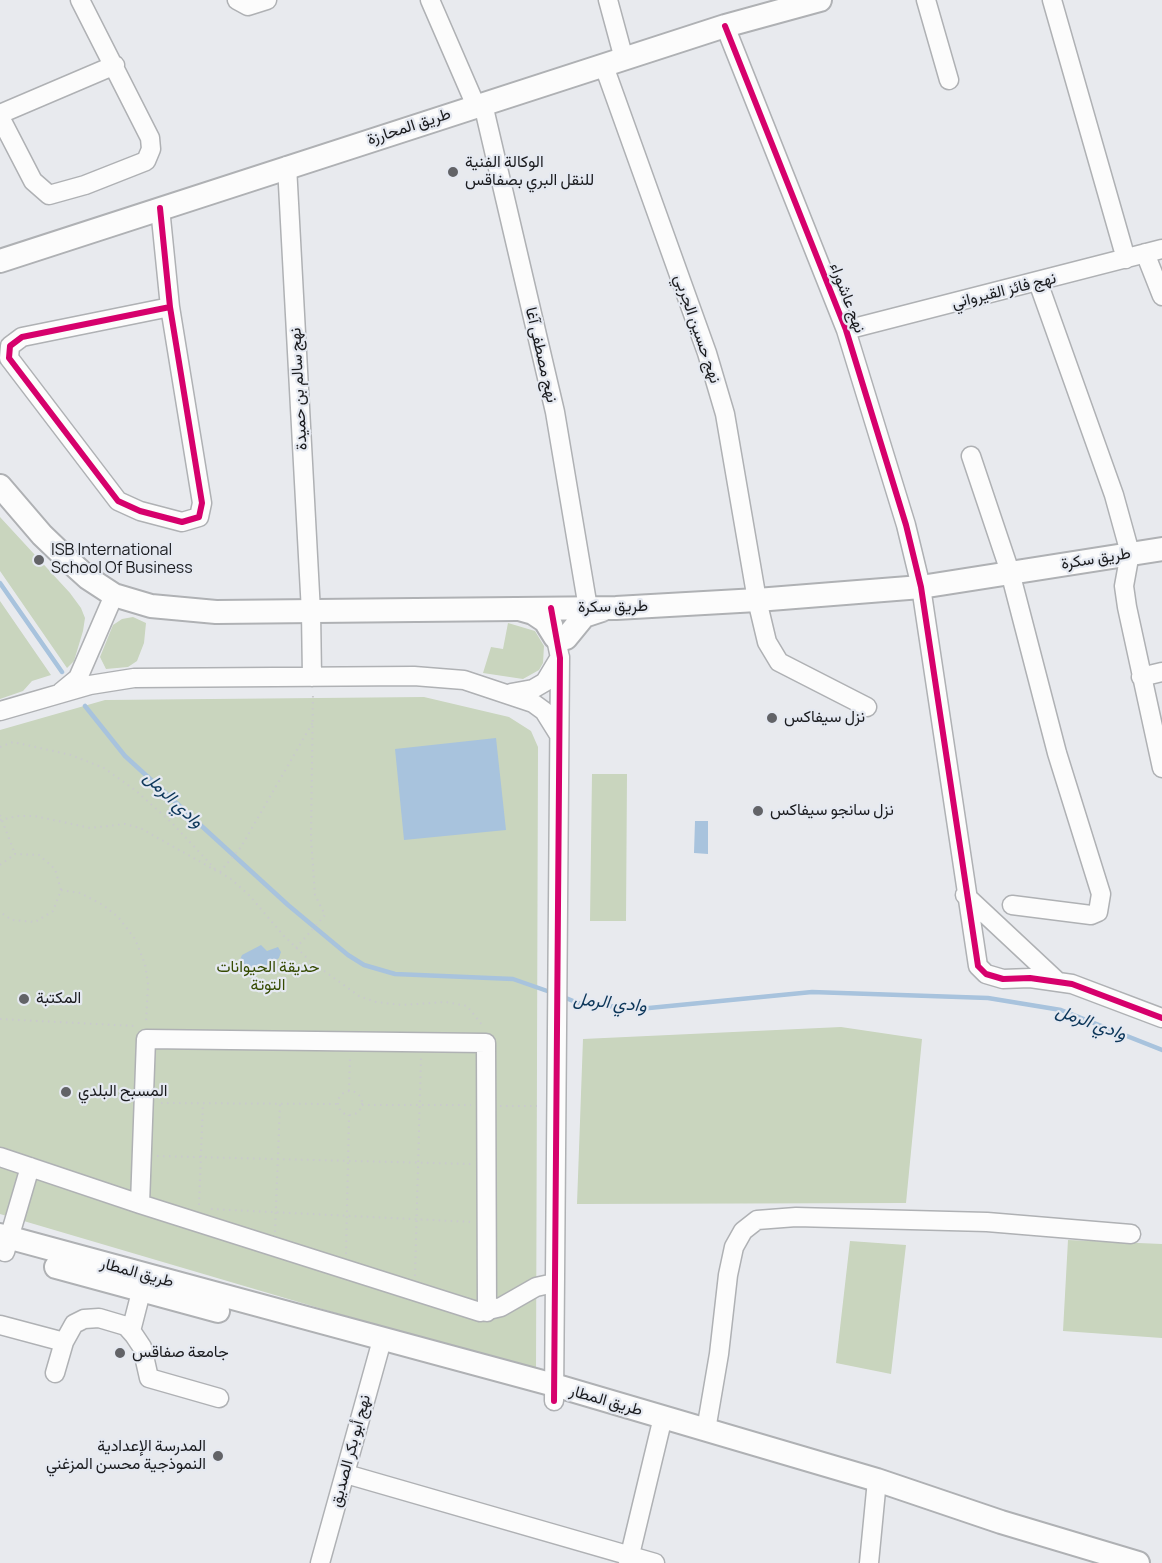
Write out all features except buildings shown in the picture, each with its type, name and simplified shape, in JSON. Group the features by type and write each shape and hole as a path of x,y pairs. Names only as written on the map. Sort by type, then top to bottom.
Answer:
{"main road":[{"name":"طريق المحارزة","path":"0,261 287,166 725,26 820,0"},
{"name":"طريق سكرة","path":"0,486 42,535 88,578 114,595 151,606 186,610 311,612 616,608 757,600 921,587 1162,549"},
{"path":"506,608 533,613 545,621 560,644 584,616 616,608"},
{"name":"طريق المطار","path":"3,1243 141,1292 380,1346"},
{"name":"طريق المطار","path":"3,1243 554,1393 1138,1563"},
{"name":"طريق المطار","path":"662,1424 706,1430 876,1487 1089,1563"}],"street":[{"path":"80,0 115,65 150,138 150,155 142,164 49,195 33,182 0,116 115,65"},
{"path":"237,0 248,6 267,0"},
{"name":"نهج مصطفى آغا","path":"430,0 480,105 555,412 569,608 560,644 554,1393"},
{"name":"نهج حسين الجربي","path":"608,0 614,62 725,414 757,600 767,642 779,662 867,707"},
{"path":"926,0 948,81"},
{"path":"1052,0 1126,260"},
{"name":"نهج عاشوراء","path":"725,26 846,330 906,525 921,587 965,895 978,966 986,974 1003,980 1057,981 1092,990 1162,1018"},
{"name":"نهج سالم بن حميدة","path":"287,166 311,612 312,677"},
{"path":"160,208 170,307 202,503 199,517 182,522 140,511 118,501 9,358 10,346 22,337 170,307"},
{"path":"1154,251 1162,296"},
{"name":"نهج فائز القيرواني","path":"846,330 1154,251"},
{"path":"1038,282 1114,495 1130,553 1125,586 1141,677 1162,768"},
{"path":"971,456 1010,573 1057,753 1101,894 1098,912 1091,915 1012,905"},
{"path":"60,693 78,678 114,595"},
{"path":"507,692 520,693 545,682 560,644"},
{"path":"87,656 96,672 109,681"},
{"path":"1141,677 1162,672"},
{"path":"0,711 109,681 167,677 414,676 464,680 507,692 533,703 544,711 559,735"},
{"path":"965,895 1057,981"},
{"path":"140,1204 146,1033 350,1041 486,1043 487,1312"},
{"path":"0,1157 140,1204 195,1214 274,1247 487,1312 536,1287 554,1283"},
{"path":"3,1243 30,1167"},
{"path":"706,1430 734,1247 743,1231 757,1220 796,1217 987,1222 1131,1234"},
{"path":"131,1331 141,1292"},
{"path":"55,1373 64,1342 74,1324 84,1319 114,1320 131,1331 141,1347 149,1378 219,1398"},
{"path":"0,1324 64,1342"},
{"name":"نهج أبو بكر الصديق","path":"320,1563 380,1346"},
{"path":"629,1560 662,1424"},
{"path":"346,1474 629,1560 655,1563"},
{"path":"869,1563 876,1487"}],"path":[{"path":"296,948 325,915 315,895 310,838 312,677"},
{"path":"219,873 241,847 313,722"},
{"path":"0,747 13,742 71,755 104,768 135,790 165,816 219,873"},
{"path":"15,854 0,818 35,816 90,828 125,824 140,828 219,873 250,896 296,948 335,980 368,999 402,1005 446,1002 467,1006 484,1027 486,1043"},
{"path":"0,865 15,854 28,853 48,861 56,869 61,890 53,910 34,922 12,920 0,912"},
{"path":"0,1019 146,1033 148,984 145,964 135,939 119,918 103,905 80,893 61,890"},
{"path":"349,1091 350,1041"},
{"path":"415,1291 421,1042"},
{"path":"349,1091 359,1096 362,1104 356,1113 349,1115 341,1112 338,1104 342,1094 349,1091"},
{"path":"144,1102 338,1104"},
{"path":"202,1103 195,1214 276,1213 487,1222"},
{"path":"274,1247 280,1104"},
{"path":"362,1104 537,1106"},
{"path":"346,1269 349,1115"},
{"path":"142,1156 487,1164"}],"green space":[{"path":"0,517 81,608 85,618 83,631 74,661 67,668 0,571"},
{"path":"0,601 51,675 32,681 23,691 0,699"},
{"path":"133,617 146,623 144,643 137,661 128,667 106,669 100,657 113,625 122,619"},
{"path":"508,623 535,631 544,646 543,663 539,670 523,679 483,673 491,647 503,649"},
{"name":"حديقة الحيوانات التوتة","path":"424,697 509,717 531,731 538,747 536,1372 0,1214 0,730 105,700"},
{"path":"592,774 627,774 626,921 590,921"},
{"path":"841,1027 922,1039 906,1203 577,1204 583,1039"},
{"path":"1068,1240 1162,1244 1162,1338 1063,1331"},
{"path":"850,1241 906,1245 891,1374 836,1363"}],"water":[{"path":"496,738 506,830 404,840 395,749"},
{"path":"695,821 708,821 708,854 694,853"},
{"path":"261,945 267,951 278,947 281,952 279,958 254,976 243,973 238,964 242,955"}],"waterway":[{"name":"وادي الرمل","path":"0,583 62,672"},
{"name":"وادي الرمل","path":"85,706 125,756 288,905 348,955 364,965 395,974 513,979 553,993"},
{"name":"وادي الرمل","path":"561,996 578,1003 639,1009 812,992 988,998 1061,1010 1162,1050"}],"cycle path":[{"path":"725,26 846,330 906,525 921,587 978,966 986,974 1003,979 1030,978 1072,984 1162,1018"},
{"path":"160,208 170,307 202,503 199,517 182,522 140,511 118,501 9,358 10,346 22,337 170,307"},
{"path":"551,608 560,658 554,1401"}],"place":[{"name":"الوكالة الفنية للنقل البري بصفاقس","path":"453,172"},
{"name":"ISB International School Of Business","path":"39,560"},
{"name":"نزل سيفاكس","path":"772,718"},
{"name":"نزل سانجو سيفاكس","path":"758,811"},
{"name":"المكتبة","path":"24,999"},
{"name":"المسبح البلدي","path":"66,1092"},
{"name":"جامعة صفاقس","path":"120,1353"},
{"name":"المدرسة الإعدادية النموذجية محسن المزغني","path":"218,1456"}]}
